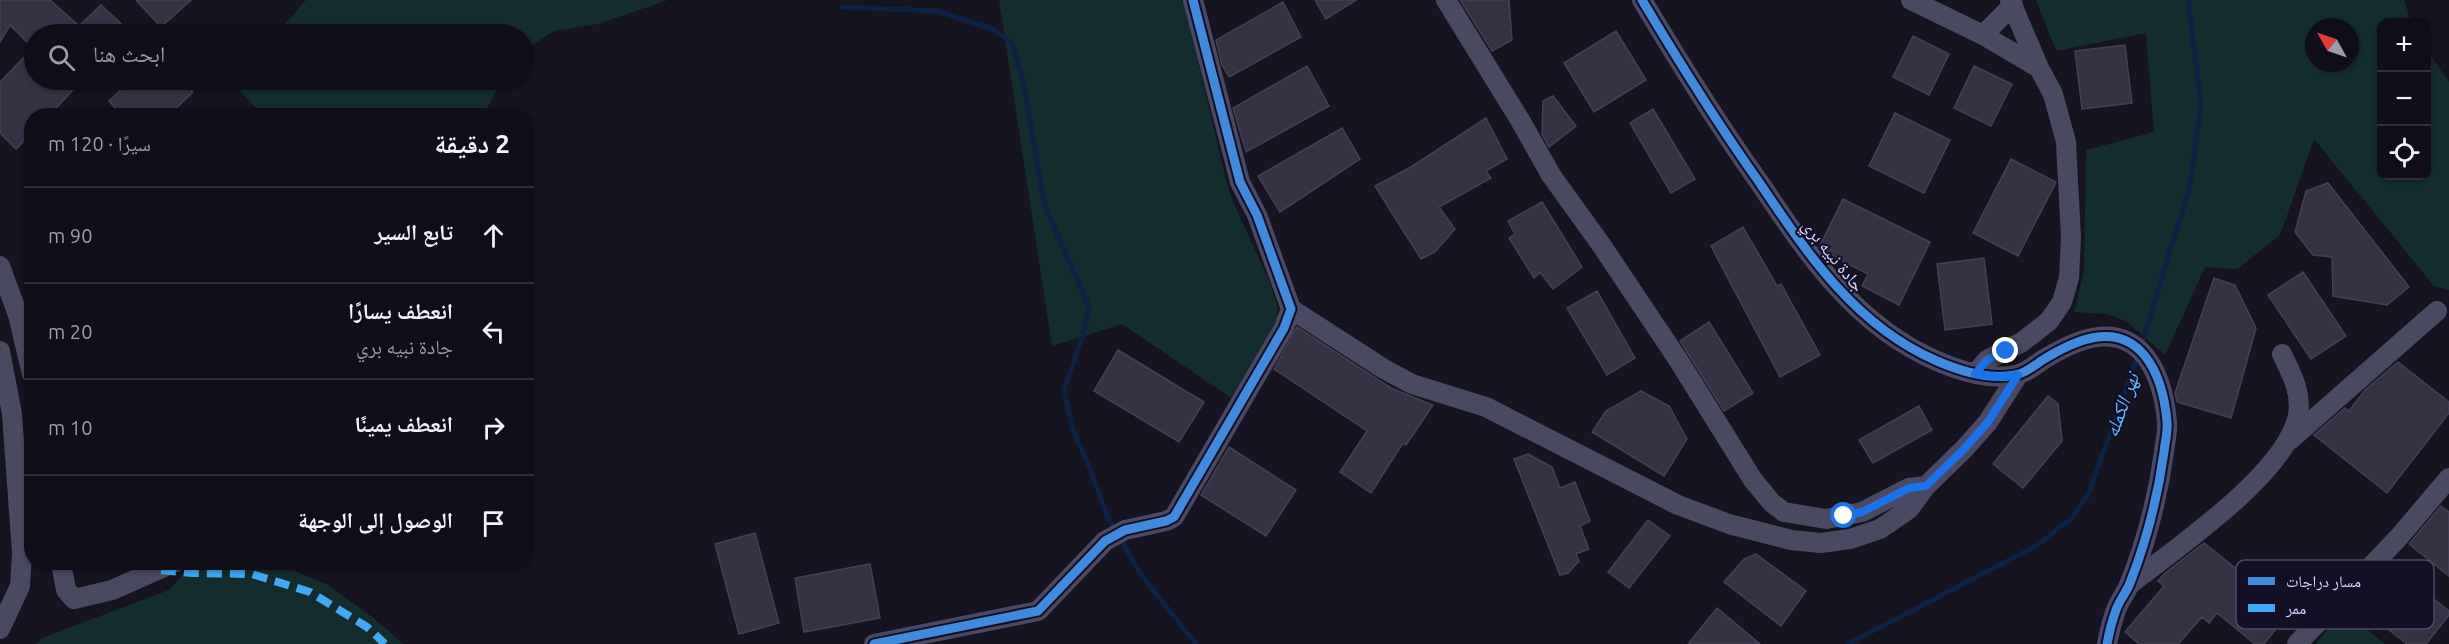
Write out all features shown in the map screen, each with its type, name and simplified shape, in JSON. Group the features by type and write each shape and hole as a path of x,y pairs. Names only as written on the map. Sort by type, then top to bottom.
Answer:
{"street":[{"path":"1193,0 1240,182 1257,215 1291,309 1384,369 1412,384 1486,407 1678,505 1729,524 1791,540 1821,543 1850,539 1880,529 1909,509 1926,486 1965,448 1988,422 2018,375 2049,356 2098,335 2118,337 2134,346 2144,355 2159,379 2167,424 2151,514 2129,585 2116,609 2107,644"},
{"path":"1446,0 1551,175 1677,358 1753,480 1772,503 1784,512 1826,519 1862,512 1909,488 1926,486"},
{"name":"جادة نبيه بري","path":"1642,0 1723,131 1824,275 1871,322 1904,345 1937,362 1975,374 1998,377 2018,375"},
{"path":"1911,0 1983,35 2039,68"},
{"path":"1975,374 1987,360 2022,342 2049,321 2062,302 2069,278 2071,238 2066,142 2053,94 2039,68 2011,3 1983,35"},
{"path":"0,266 18,315 24,340"},
{"path":"874,644 1038,611 1105,541 1125,530 1167,521 1180,510 1284,328 1291,309"},
{"path":"2129,585 2228,507 2260,477 2288,442 2437,311"},
{"path":"0,351 12,414 22,553 20,586 0,629"},
{"path":"2282,354 2298,390 2298,415 2288,442"},
{"path":"0,438 12,414"},
{"path":"2377,560 2449,478"},
{"path":"62,570 66,590 74,599 112,590 157,570"},
{"path":"2297,644 2311,629"}],"green space":[{"path":"306,0 668,0 598,24 554,31 534,44 534,24 285,24"},
{"path":"999,0 1184,0 1232,199 1270,283 1277,305 1277,321 1234,400 1122,324 1052,346"},
{"path":"2036,0 2404,0 2410,18 2377,18 2377,180 2431,180 2431,56 2449,82 2449,290 2434,286 2314,139 2280,235 2237,269 2205,267 2165,355 2126,321 2107,314 2074,312 2084,270 2086,150 2154,132 2146,33 2056,51"},
{"path":"239,90 497,90 487,108 256,108"},
{"path":"187,570 293,570 328,585 375,619 403,644 36,644 42,638 169,590"},
{"path":"2329,629 2367,629 2385,644 2315,644"}],"building":[{"path":"0,0 50,0 77,24 24,24 24,39 10,25 0,42"},
{"path":"136,0 191,0 164,24 158,24"},
{"path":"1315,0 1356,0 1326,19"},
{"path":"1460,0 1509,0 1512,40 1492,51"},
{"path":"1283,2 1301,37 1229,77 1222,65 1216,40"},
{"path":"101,5 121,24 81,24"},
{"path":"1616,31 1646,80 1594,112 1564,63"},
{"path":"1913,36 1949,54 1929,95 1893,77"},
{"path":"2125,45 2132,103 2082,109 2075,51"},
{"path":"24,57 24,90 73,90 56,108 24,108 24,141 16,149 0,133 0,82"},
{"path":"1307,66 1329,106 1246,152 1233,108"},
{"path":"1974,66 2012,84 1991,126 1954,108"},
{"path":"121,90 191,90 193,92 176,108 115,108 109,101"},
{"path":"1553,96 1576,126 1549,147 1542,134 1543,101"},
{"path":"1653,109 1695,179 1671,193 1630,123"},
{"path":"1895,113 1950,140 1924,193 1869,166"},
{"path":"1486,118 1507,159 1486,171 1491,178 1439,207 1455,229 1435,252 1421,259 1375,186 1411,167"},
{"path":"1342,128 1360,159 1280,212 1258,176"},
{"path":"2011,159 2056,182 2018,256 1973,233"},
{"path":"2328,183 2409,287 2387,305 2333,296 2332,257 2313,255 2295,232 2306,191"},
{"path":"1843,199 1930,242 1899,305 1862,286 1868,274 1819,247"},
{"path":"1542,202 1582,267 1553,289 1540,272 1534,278 1509,238 1515,234 1508,221"},
{"path":"1743,227 1777,286 1781,284 1820,355 1780,377 1711,246"},
{"path":"1984,258 1992,324 1945,330 1937,264"},
{"path":"2303,272 2346,336 2311,359 2268,295"},
{"path":"2214,278 2235,285 2256,328 2231,418 2177,402 2175,393"},
{"path":"1597,291 1635,358 1607,375 1567,308"},
{"path":"1709,322 1753,393 1724,411 1680,341"},
{"path":"1297,327 1391,388 1433,405 1406,445 1403,443 1371,493 1340,472 1367,431 1274,369"},
{"path":"1118,350 1204,402 1179,442 1094,391"},
{"path":"2398,362 2449,402 2449,413 2387,493 2314,435 2345,408 2349,411 2365,390"},
{"path":"1641,391 1669,406 1687,439 1664,476 1592,432 1606,411"},
{"path":"2048,396 2058,404 2062,441 2023,488 1993,464"},
{"path":"1919,406 1932,430 1873,463 1859,440"},
{"path":"1229,447 1296,490 1266,536 1201,495"},
{"path":"1528,454 1552,467 1560,488 1575,482 1590,521 1580,526 1589,549 1576,554 1579,561 1568,573 1560,575 1514,459"},
{"path":"2441,506 2449,512 2449,576 2434,564 2434,560 2429,560 2409,544"},
{"path":"1648,520 1670,536 1629,588 1608,572"},
{"path":"755,533 779,623 739,634 715,544"},
{"path":"2204,543 2236,568 2236,628 2217,613 2209,623 2202,617 2178,644 2139,644 2125,632 2164,586 2158,581"},
{"path":"1756,554 1806,591 1781,626 1724,582 1744,559"},
{"path":"870,564 880,618 804,632 795,578"},
{"path":"2434,599 2449,611 2449,615 2426,644 2407,644 2388,629 2434,629"},
{"path":"1717,608 1760,644 1688,644"},
{"path":"2237,629 2276,629 2264,644 2255,644"}],"waterway":[{"name":"نهر الكمله","path":"2141,346 2190,186 2201,104 2188,0"},
{"path":"841,7 937,11 990,28 1011,42 1022,76 1045,206 1089,307 1083,334 1064,390 1072,428 1107,516 1115,530"},
{"name":"نهر الكمله","path":"1848,644 2036,546 2071,519 2088,495 2138,355"},
{"path":"1120,538 1139,572 1196,644"}],"marked path":[{"path":"161,570 252,574 310,592 367,627 385,644"}],"cycle path":[{"path":"874,644 1038,611 1105,541 1125,530 1166,521 1174,517 1284,328 1291,309 1257,215 1240,182 1193,0"},
{"path":"1642,0 1713,115 1796,235 1835,285 1881,328 1908,346 1937,361 1985,375 2018,374 2029,370 2067,347 2094,337 2108,336 2121,339 2134,345 2145,356 2161,387 2167,433 2155,502 2146,535 2130,583 2116,610 2107,644"}],"route":[{"path":"1844,516 1862,512 1909,488 1926,486 1944,470 1988,422 2018,375 1998,377 1975,374 1987,360 2006,351"}]}
